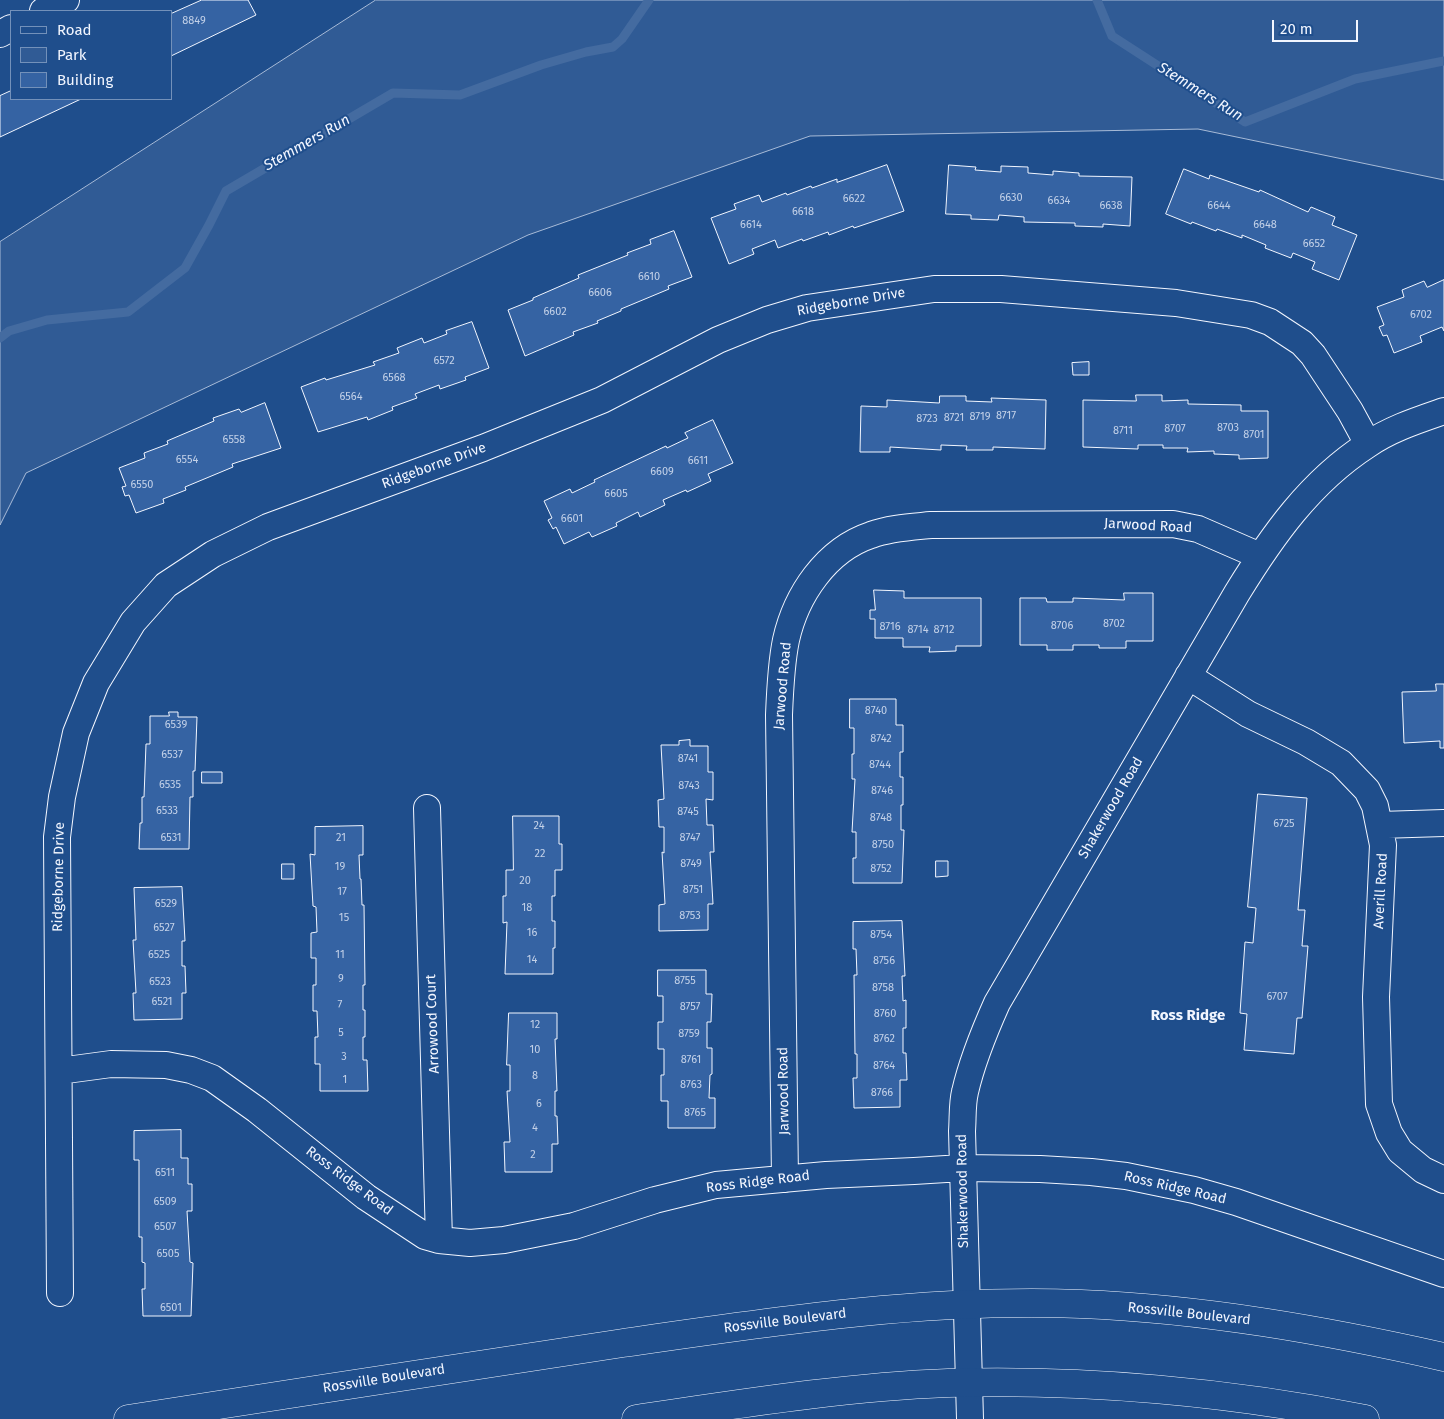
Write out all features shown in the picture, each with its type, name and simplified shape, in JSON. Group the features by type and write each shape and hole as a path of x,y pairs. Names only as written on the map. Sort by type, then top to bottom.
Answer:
{"main road":[{"name":"Rossville Boulevard","path":"128,1419 700,1332 880,1309 966,1304 1080,1304 1205,1314 1316,1330 1444,1357"},
{"path":"636,1419 828,1392 969,1383 1041,1383 1173,1392 1300,1406 1365,1419"}],"street":[{"path":"45,10 66,0"},
{"name":"Ridgeborne Drive","path":"60,1293 57,837 62,797 76,733 96,683 133,622 166,586 213,554 268,526 484,448 602,400 718,340 768,320 807,308 934,289 1011,289 1176,303 1251,315 1270,322 1302,343 1313,355 1350,411 1368,444"},
{"name":"Shakerwood Road","path":"970,1419 962,1131 965,1094 972,1063 997,1003 1188,676 1260,556 1286,519 1328,475 1368,444 1412,422 1444,411"},
{"name":"Jarwood Road","path":"786,1178 779,715 781,677 786,640 795,611 807,587 816,575 846,547 870,535 897,528 931,525 1173,524 1198,528 1260,556"},
{"name":"Averill Road","path":"1188,676 1248,714 1306,742 1341,763 1366,790 1375,806 1383,845 1376,997 1379,1104 1389,1133 1400,1151 1423,1170 1444,1180"},
{"name":"Arrowood Court","path":"427,808 439,1240"},
{"path":"1380,825 1444,823"},
{"name":"Ross Ridge Road","path":"59,1071 111,1064 166,1065 191,1070 212,1078 257,1110 366,1197 425,1236 439,1240 470,1243 504,1240 574,1226 655,1200 716,1185 786,1178 962,1168 1040,1169 1091,1172 1160,1182 1236,1202 1444,1274"}],"green space":[{"path":"376,0 1444,0 1444,180 1198,129 810,136 528,235 26,473 0,525 0,242"}],"building":[{"path":"202,0 248,0 256,15 172,56 172,14"},
{"path":"10,91 10,100 79,100 0,137 0,96"},
{"path":"887,165 904,211 854,228 853,226 829,235 828,232 778,248 775,240 752,249 754,254 729,264 711,218 736,209 734,204 759,195 762,202 786,193 787,195 837,179 837,182"},
{"path":"949,165 976,167 975,170 1001,172 1001,166 1028,167 1028,173 1053,175 1053,171 1079,173 1079,176 1132,177 1130,226 1103,224 1103,227 1075,226 1075,223 1024,222 1024,217 999,215 998,220 971,219 971,215 946,214"},
{"path":"1184,169 1209,179 1210,175 1259,192 1260,190 1308,212 1311,207 1335,217 1332,225 1357,235 1339,280 1312,269 1315,262 1293,253 1291,258 1265,248 1266,245 1242,235 1242,238 1217,229 1216,231 1166,214"},
{"path":"674,231 692,277 668,286 669,289 621,309 621,311 597,321 598,323 573,332 574,335 525,356 508,310 579,278 578,275 651,244 650,240"},
{"path":"1444,280 1444,331 1442,327 1420,336 1422,342 1394,353 1387,335 1383,336 1379,327 1384,325 1377,307 1404,297 1402,290 1424,281 1427,287"},
{"path":"472,322 489,368 465,377 466,380 440,389 439,385 415,394 417,398 392,407 393,410 368,420 367,417 318,432 301,387 325,378 326,380 375,365 373,362 399,353 397,348 422,338 424,343 447,334 446,331"},
{"path":"1089,362 1089,375 1073,375 1072,363"},
{"path":"1136,395 1162,395 1162,401 1188,400 1188,404 1241,405 1241,411 1268,411 1268,458 1239,459 1239,455 1214,454 1214,451 1187,452 1188,448 1163,448 1163,445 1138,445 1138,449 1083,447 1083,400 1136,401"},
{"path":"940,396 966,396 966,401 992,402 991,398 1046,400 1045,449 993,447 993,450 966,450 967,446 941,445 941,450 890,447 890,452 860,452 861,406 887,407 887,400 939,403"},
{"path":"265,403 281,448 232,464 233,467 185,487 186,490 163,499 164,503 136,513 129,495 125,496 122,487 126,486 119,468 145,458 144,453 168,444 167,441 214,421 213,418 239,409 241,412"},
{"path":"713,420 733,463 708,474 711,481 663,500 665,505 640,517 638,512 616,523 617,526 592,537 589,532 564,544 556,527 553,529 548,520 552,518 544,501 570,489 572,493 595,482 594,480 666,446 667,448 688,438 685,433"},
{"path":"874,590 904,591 904,598 981,598 981,646 956,646 956,651 929,652 930,647 903,647 903,638 875,638 875,619 870,619 870,610 875,610"},
{"path":"1124,593 1153,593 1153,641 1126,641 1126,648 1099,648 1099,645 1073,645 1073,650 1047,650 1047,645 1020,645 1020,598 1046,598 1047,602 1073,602 1073,598 1124,600"},
{"path":"1436,684 1444,684 1444,748 1440,748 1440,741 1404,743 1402,692 1436,691"},
{"path":"850,699 896,699 896,725 903,725 903,752 900,752 900,777 903,777 901,830 904,830 902,883 853,883 853,858 856,858 856,832 852,832 855,779 852,779 854,728 850,728"},
{"path":"169,712 178,712 178,717 197,717 193,797 190,797 189,849 139,849 142,797 144,797 146,744 150,744 150,716 169,716"},
{"path":"690,740 690,746 708,746 708,772 713,772 713,800 706,799 707,825 713,825 714,852 710,852 713,904 708,904 708,930 659,931 659,905 665,904 662,852 664,853 664,827 659,827 658,800 664,799 661,745 679,745 679,741"},
{"path":"202,772 222,772 222,783 202,783"},
{"path":"1258,794 1307,798 1298,910 1305,910 1302,946 1308,946 1302,1018 1297,1018 1294,1054 1244,1050 1247,1014 1240,1013 1245,942 1253,943 1256,908 1248,907"},
{"path":"513,816 559,816 559,844 562,844 562,870 555,870 555,896 552,896 552,921 555,921 553,974 505,974 507,922 503,923 503,896 506,896 506,870 513,870"},
{"path":"363,826 363,855 359,855 362,905 364,905 365,985 363,985 363,1010 365,1010 365,1037 363,1037 363,1060 367,1060 368,1091 320,1091 320,1064 315,1064 315,1037 318,1037 317,1011 313,1011 313,985 316,985 316,958 311,958 311,933 317,932 316,907 313,906 310,854 315,855 315,827"},
{"path":"936,861 948,861 948,876 936,877"},
{"path":"282,864 294,864 294,879 282,879"},
{"path":"182,887 185,941 182,941 182,966 185,966 186,993 182,993 182,1019 134,1020 133,993 136,993 133,940 136,940 134,888"},
{"path":"902,921 905,976 902,976 903,1001 906,1000 906,1028 903,1028 903,1053 906,1053 907,1080 900,1080 900,1107 854,1108 853,1078 857,1078 857,1054 855,1054 854,975 857,975 856,949 853,949 853,922"},
{"path":"658,970 706,970 706,994 712,994 711,1022 707,1022 707,1048 712,1048 712,1074 710,1075 709,1098 715,1098 715,1128 668,1128 668,1101 661,1101 664,1049 658,1049 658,1022 663,1022 663,996 658,996"},
{"path":"509,1013 557,1013 557,1039 555,1039 557,1091 555,1091 555,1116 557,1116 558,1144 552,1144 552,1172 505,1172 504,1142 510,1142 507,1091 510,1091 510,1065 507,1065"},
{"path":"181,1130 181,1158 188,1158 188,1184 192,1184 192,1211 187,1211 190,1262 193,1263 191,1316 143,1316 142,1289 145,1289 145,1263 142,1262 142,1237 139,1237 139,1160 134,1160 134,1131"}],"waterway":[{"name":"Stemmers Run","path":"0,338 9,331 47,320 128,312 185,268 226,191 393,93 460,95 541,65 586,52 613,47 622,39 649,0"},
{"name":"Stemmers Run","path":"1097,0 1112,36 1245,122 1355,79 1444,61"}],"district":[{"name":"Ross Ridge","path":"1188,1016"}]}
